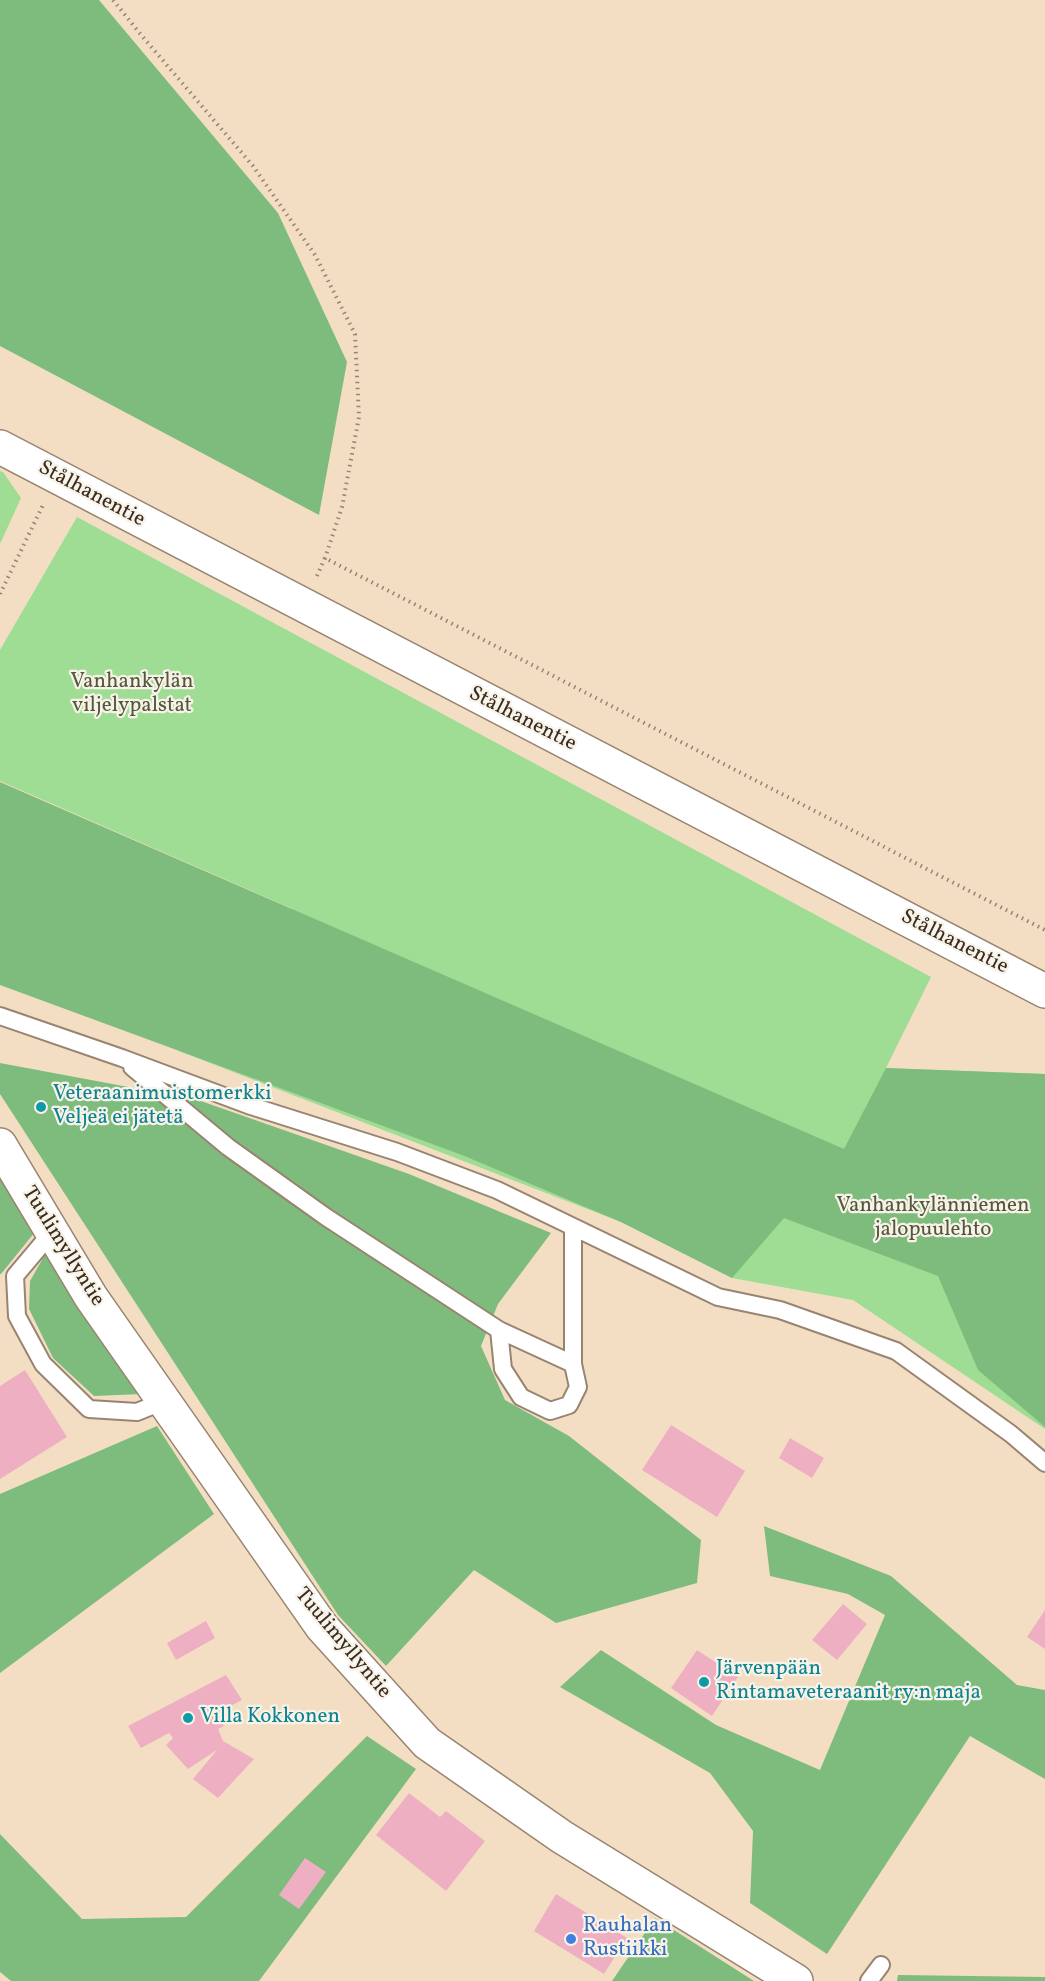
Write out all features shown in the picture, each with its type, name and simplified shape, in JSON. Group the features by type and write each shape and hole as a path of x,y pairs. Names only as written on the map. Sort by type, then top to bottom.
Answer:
{"street":[{"name":"Stålhanentie","path":"0,447 1045,991"},
{"name":"Tuulimyllyntie","path":"0,1145 91,1296 322,1627 427,1743 562,1837 796,1981"}],"lane":[{"path":"0,1017 122,1058 248,1105 397,1152 497,1190 718,1297 780,1310 896,1351 1011,1434 1045,1463"},
{"path":"122,1058 228,1147 326,1217 499,1330 573,1364"},
{"path":"499,1330 503,1369 520,1396 550,1411 569,1405 578,1388 573,1364 573,1227"},
{"path":"52,1232 15,1276 17,1316 44,1364 89,1409 137,1412 164,1401"},
{"path":"869,1981 880,1965"}],"path":[{"path":"113,0 253,166 315,255 355,334 359,417 342,507 326,558 302,605"},
{"path":"0,594 57,477"},
{"path":"326,558 1045,930"}],"green space":[{"path":"0,0 99,0 278,213 347,362 319,515 0,346"},
{"path":"0,471 21,498 0,544"},
{"name":"Vanhankylän viljelypalstat","path":"77,517 931,977 886,1068 1045,1074 1045,1429 853,1300 732,1278 621,1222 179,1051 293,909 0,781 0,650"},
{"name":"Vanhankylänniemen jalopuulehto","path":"0,782 844,1149 886,1068 1045,1074 1045,1427 978,1370 938,1276 784,1218 732,1278 621,1222 462,1155 0,985"},
{"path":"0,1063 198,1100 409,1174 551,1233 498,1304 481,1346 505,1400 569,1436 701,1540 697,1583 556,1623 474,1570 386,1666 338,1615 0,1094"},
{"path":"0,1177 35,1232 1,1274 0,1274"},
{"path":"47,1251 142,1394 94,1396 53,1358 29,1309 30,1281"},
{"path":"157,1426 214,1514 0,1673 0,1494"},
{"path":"764,1526 891,1576 1017,1685 1045,1690 1045,1779 970,1736 827,1954 750,1903 753,1831 710,1773 560,1687 601,1650 716,1725 820,1770 885,1615 848,1594 770,1576"},
{"path":"367,1736 416,1769 259,1981 11,1981 0,1972 0,1834 82,1919 186,1917"},
{"path":"655,1918 754,1981 612,1981"},
{"path":"898,1975 1045,1977 1045,1981 897,1981"}],"building":[{"path":"25,1370 67,1437 0,1479 0,1386"},
{"path":"671,1425 745,1471 717,1517 642,1470"},
{"path":"790,1438 824,1458 812,1478 779,1458"},
{"path":"843,1604 867,1624 837,1660 812,1640"},
{"path":"1045,1610 1045,1649 1027,1637"},
{"path":"206,1621 215,1638 176,1660 167,1643"},
{"name":"Järvenpään Rintamaveteraanit ry:n maja","path":"697,1650 738,1677 712,1716 671,1688"},
{"path":"226,1675 242,1700 217,1713 224,1726 218,1729 223,1741 254,1759 218,1798 193,1779 217,1750 188,1769 166,1745 173,1738 169,1733 141,1748 128,1726"},
{"path":"409,1793 440,1817 446,1811 485,1841 446,1891 376,1835"},
{"path":"305,1858 326,1872 299,1909 279,1895"},
{"path":"556,1894 627,1938 604,1974 534,1931"}],"place":[{"name":"Veteraanimuistomerkki Veljeä ei jätetä","path":"41,1107"},
{"name":"Järvenpään Rintamaveteraanit ry:n maja","path":"704,1682"},
{"name":"Villa Kokkonen","path":"188,1718"},
{"name":"Rauhalan Rustiikki","path":"571,1939"}]}
